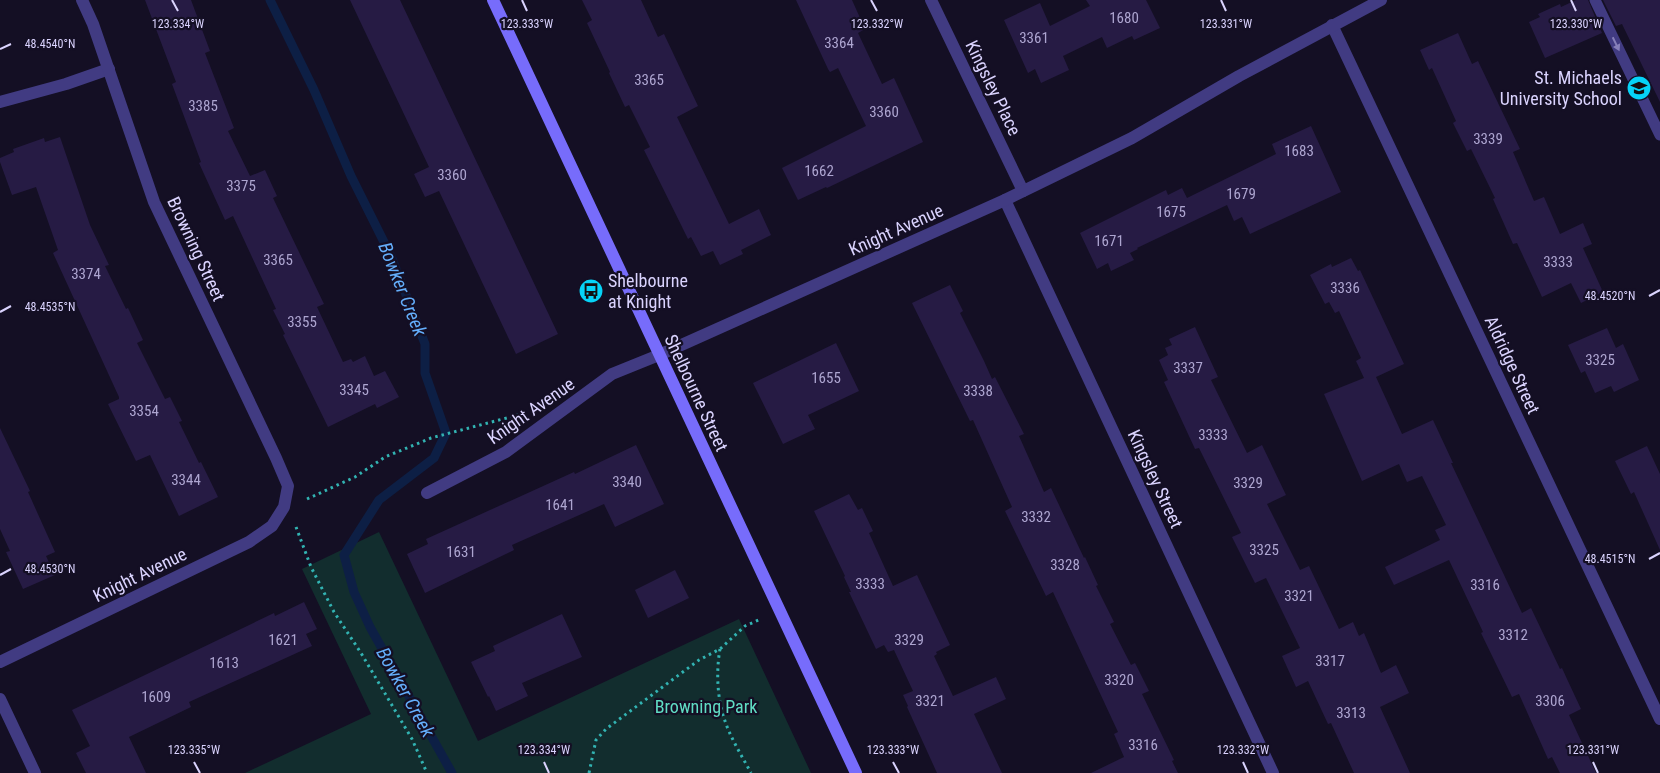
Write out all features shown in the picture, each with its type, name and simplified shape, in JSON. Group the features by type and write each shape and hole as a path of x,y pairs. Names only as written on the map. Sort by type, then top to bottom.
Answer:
{"main road":[{"name":"Shelbourne Street","path":"493,0 856,773"}],"street":[{"name":"Browning Street","path":"82,0 93,24 154,202 288,486 284,507"},
{"name":"Kingsley Place","path":"931,0 1023,191"},
{"name":"Knight Avenue","path":"427,492 506,452 612,374 659,355 1005,200 1132,138 1239,76 1381,0"},
{"name":"Aldridge Street","path":"1332,26 1660,719"},
{"path":"0,102 109,69"},
{"name":"Kingsley Street","path":"1005,200 1273,773"},
{"name":"Knight Avenue","path":"0,662 249,542 272,526 284,507"},
{"path":"0,699 35,773"}],"lane":[{"path":"1595,0 1660,135"}],"path":[{"path":"427,773 412,739 361,652 334,612 311,567 298,532 284,507 314,496 355,477 386,457 431,438 467,429"},
{"path":"589,773 596,740 606,729 699,660 720,649 746,626 780,611"},
{"path":"720,649 717,664 720,704 725,722 751,773"}],"green space":[{"name":"Browning Park","path":"379,532 478,741 739,619 811,773 245,773 371,714 302,569"}],"building":[{"path":"145,0 191,0 210,51 205,53 234,128 228,131 250,176 265,170 277,196 273,198 324,304 317,307 343,362 351,359 353,362 365,356 374,376 385,371 399,397 377,408 375,404 328,427 283,335 285,334 273,310 276,309 233,216 225,220 199,163 201,162 172,84 176,82"},
{"path":"350,0 400,0 558,334 516,354 439,191 425,197 414,174 429,167"},
{"path":"582,0 641,0 658,37 664,34 698,106 677,117 729,224 759,209 771,235 741,250 743,254 720,265 713,251 701,256 691,237 688,239 644,150 650,147 629,105 625,107 609,73 587,23 592,20"},
{"path":"796,0 852,0 865,29 858,33 882,84 894,78 923,142 798,200 782,168 866,126 838,68 830,72 828,69"},
{"path":"1086,0 1146,0 1160,28 1134,40 1132,36 1107,48 1102,37 1063,56 1069,70 1041,83 1035,69 1028,73 1004,20 1040,3 1050,26 1090,6"},
{"path":"1576,0 1588,0 1602,33 1545,58 1529,22 1540,17 1538,14 1560,4 1561,7"},
{"path":"1603,0 1660,0 1660,102 1622,24 1616,26"},
{"path":"1458,33 1472,64 1478,61 1520,149 1513,152 1534,201 1544,197 1560,234 1583,223 1592,244 1583,248 1603,292 1581,303 1571,283 1542,297 1517,243 1513,244 1493,199 1495,198 1471,149 1467,151 1453,123 1456,121 1432,68 1429,70 1420,50"},
{"path":"1311,126 1341,192 1250,234 1242,217 1234,221 1227,205 1137,248 1130,253 1134,260 1111,271 1108,263 1097,269 1080,233 1166,190 1168,195 1182,188 1187,198 1276,154 1272,144"},
{"path":"60,137 90,225 109,265 105,266 143,340 137,343 165,399 170,397 182,421 179,422 218,497 179,516 150,455 136,461 108,404 119,399 119,397 53,253 58,250 36,187 12,195 0,162 0,158 14,152 13,149 44,138 45,142"},
{"path":"1351,258 1358,271 1360,270 1404,364 1376,377 1402,434 1433,420 1453,463 1451,463 1522,613 1531,608 1581,709 1569,715 1596,773 1560,773 1552,757 1548,759 1519,694 1512,697 1449,560 1394,585 1385,567 1440,540 1435,530 1446,525 1422,476 1407,482 1399,464 1362,481 1324,394 1364,378 1356,361 1361,358 1339,311 1335,313 1329,302 1325,304 1310,275 1331,264 1332,267"},
{"path":"950,285 963,311 960,313 992,379 995,377 1024,434 1019,436 1044,492 1051,488 1098,585 1096,586 1114,622 1110,624 1131,665 1135,663 1149,691 1142,694 1174,760 1172,761 1178,773 1091,773 1124,757 1114,734 1118,732 1053,592 1046,596 1005,511 1012,507 973,420 970,421 912,303"},
{"path":"1195,327 1218,377 1211,380 1247,453 1262,445 1286,495 1267,504 1300,570 1309,566 1339,629 1353,622 1359,636 1364,633 1381,673 1396,665 1409,693 1380,707 1410,773 1354,773 1331,723 1328,724 1308,681 1296,687 1282,656 1300,648 1266,578 1255,583 1232,537 1241,533 1199,448 1195,449 1164,382 1168,380 1159,360 1168,355 1165,348 1172,345 1169,339"},
{"path":"1607,328 1616,348 1623,344 1639,380 1614,392 1611,386 1595,393 1585,371 1581,373 1568,345"},
{"path":"836,343 859,391 808,415 815,429 783,444 753,383"},
{"path":"0,428 30,491 28,492 55,552 46,556 55,575 23,589 6,552 10,551 0,529"},
{"path":"636,445 664,504 615,527 604,504 512,545 514,550 425,593 407,554 428,544 426,539 574,472 575,474"},
{"path":"1647,446 1660,474 1660,550 1634,492 1631,494 1615,461"},
{"path":"849,494 858,510 862,508 873,531 869,533 893,586 917,575 950,645 936,652 937,654 934,656 953,696 996,677 1006,699 974,714 1002,773 937,773 907,707 903,695 913,691 894,650 888,652 884,645 876,649 849,592 851,592 845,576 814,511"},
{"path":"675,570 689,598 648,618 635,590"},
{"path":"304,602 317,629 306,634 312,646 189,702 191,707 129,737 146,773 86,773 76,753 90,746 72,710 274,613 275,616"},
{"path":"562,614 582,657 522,683 528,696 496,711 471,662 495,651 493,646"}],"waterway":[{"name":"Bowker Creek","path":"270,0 314,90 351,176 391,256 425,344 425,373 446,433 434,458 379,500 344,555 354,592 370,627 452,773"}],"place":[{"name":"St. Michaels University School","path":"1639,88"},
{"name":"Shelbourne at Knight","path":"591,291"}]}
